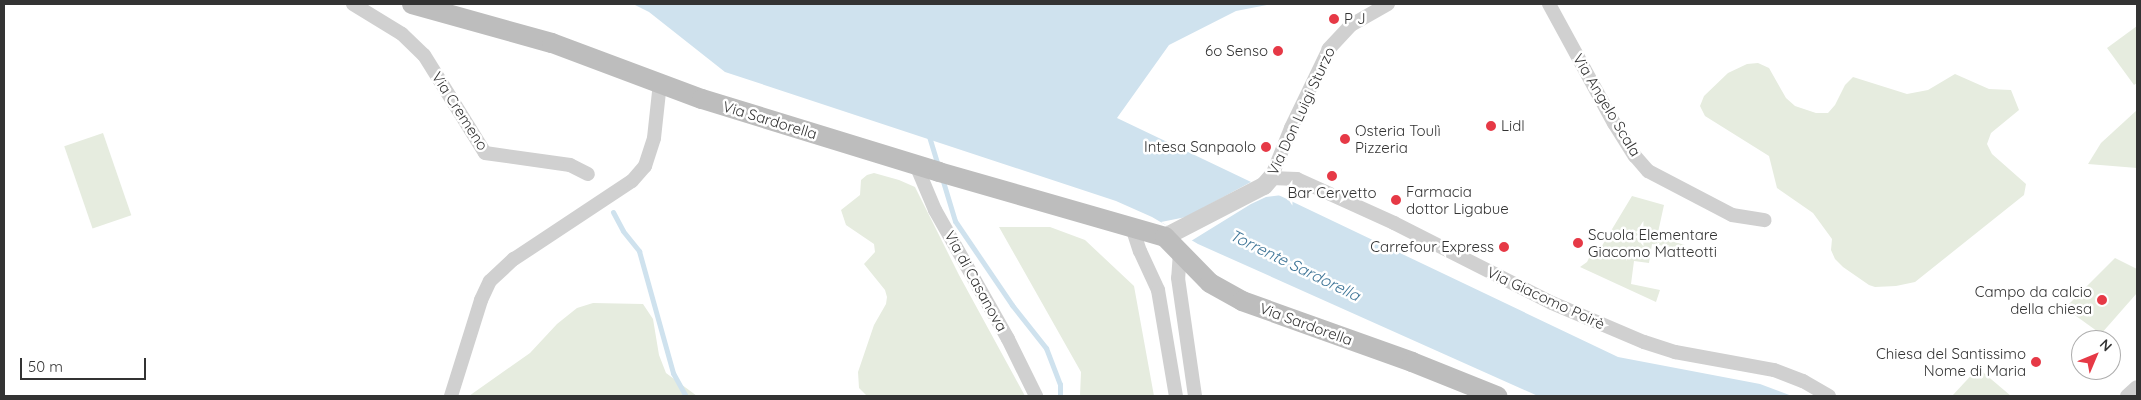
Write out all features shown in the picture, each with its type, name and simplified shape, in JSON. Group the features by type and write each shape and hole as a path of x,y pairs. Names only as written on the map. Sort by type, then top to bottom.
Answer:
{"main road":[{"name":"Via Sardorella","path":"412,4 552,43 702,99 916,165 1132,227 1174,241 1210,283 1241,300 1412,362 1497,396"}],"street":[{"name":"Via Cremeno","path":"353,4 402,34 424,55 485,153 570,165 588,174"},
{"name":"Via Don Luigi Sturzo","path":"1268,182 1291,128 1329,49 1352,25 1388,4"},
{"name":"Via Angelo Scala","path":"1549,4 1614,123 1635,156 1648,170 1732,215 1765,220"},
{"path":"452,396 481,300 490,281 514,259 632,182 645,166 654,138 660,83"},
{"name":"Via di Casanova","path":"916,165 935,210 1008,339 1036,396"},
{"name":"Via Giacomo Poirè","path":"1268,182 1297,179 1394,223 1545,299 1644,342 1675,352 1774,370 1803,381 1829,396"},
{"path":"1194,396 1174,241 1268,182"},
{"path":"1132,227 1140,251 1158,290 1176,396"},
{"path":"2127,396 2137,387"}],"shaded area":[{"path":"2137,26 2137,83 2134,85 2107,48"},
{"path":"1758,63 1769,68 1786,98 1795,106 1816,113 1828,113 1835,105 1845,85 1853,77 1907,94 1928,90 1955,74 1989,89 2011,90 2019,110 1991,133 1987,144 1992,154 2026,184 2024,195 1915,282 1896,286 1875,287 1869,285 1835,259 1831,250 1832,239 1813,213 1777,188 1769,156 1705,116 1700,106 1704,96 1728,73 1747,64"},
{"path":"2137,110 2137,168 2088,164 2101,143"},
{"path":"103,133 131,215 93,229 64,146"},
{"path":"874,173 915,187 959,275 1025,396 867,396 859,388 858,372 874,325 886,304 887,297 885,290 864,264 875,252 874,244 846,225 841,210 860,195 861,180 867,175"},
{"path":"1632,196 1664,205 1657,237 1685,245 1683,249 1652,244 1649,263 1634,261 1631,284 1660,290 1656,302 1580,267 1587,262 1592,252 1597,254"},
{"path":"999,227 1050,227 1085,240 1134,286 1154,396 1080,396 1081,372"},
{"name":"Campo da calcio della chiesa","path":"2115,258 2137,269 2137,293 2105,330 2095,330 2065,308"},
{"path":"593,303 643,304 653,319 659,355 666,373 697,396 469,396 530,353 557,324 577,308"},
{"path":"1978,368 2011,396 1952,396"}],"water":[{"name":"Torrente Sardorella","path":"633,4 1272,4 1236,11 1169,45 1117,118 1618,357 1760,384 1792,396 1538,396 1198,244 1152,217 1116,201 725,72 649,12"}],"pier":[{"path":"1251,182 1282,195 1266,197 1251,204 1191,241 1161,222 1186,217"}],"waterway":[{"path":"928,133 938,165"},
{"path":"942,178 955,221 1012,305 1046,348 1060,384 1060,396"},
{"path":"613,212 623,231 639,251 673,373 686,396"}],"place":[{"name":"P J","path":"1334,19"},
{"name":"6o Senso","path":"1278,51"},
{"name":"Lidl","path":"1491,126"},
{"name":"Osteria Toulì Pizzeria","path":"1345,139"},
{"name":"Intesa Sanpaolo","path":"1266,147"},
{"name":"Bar Cervetto","path":"1332,176"},
{"name":"Farmacia dottor Ligabue","path":"1396,200"},
{"name":"Scuola Elementare Giacomo Matteotti","path":"1578,243"},
{"name":"Carrefour Express","path":"1504,247"},
{"name":"Campo da calcio della chiesa","path":"2102,300"},
{"name":"Chiesa del Santissimo Nome di Maria","path":"2036,362"}]}
